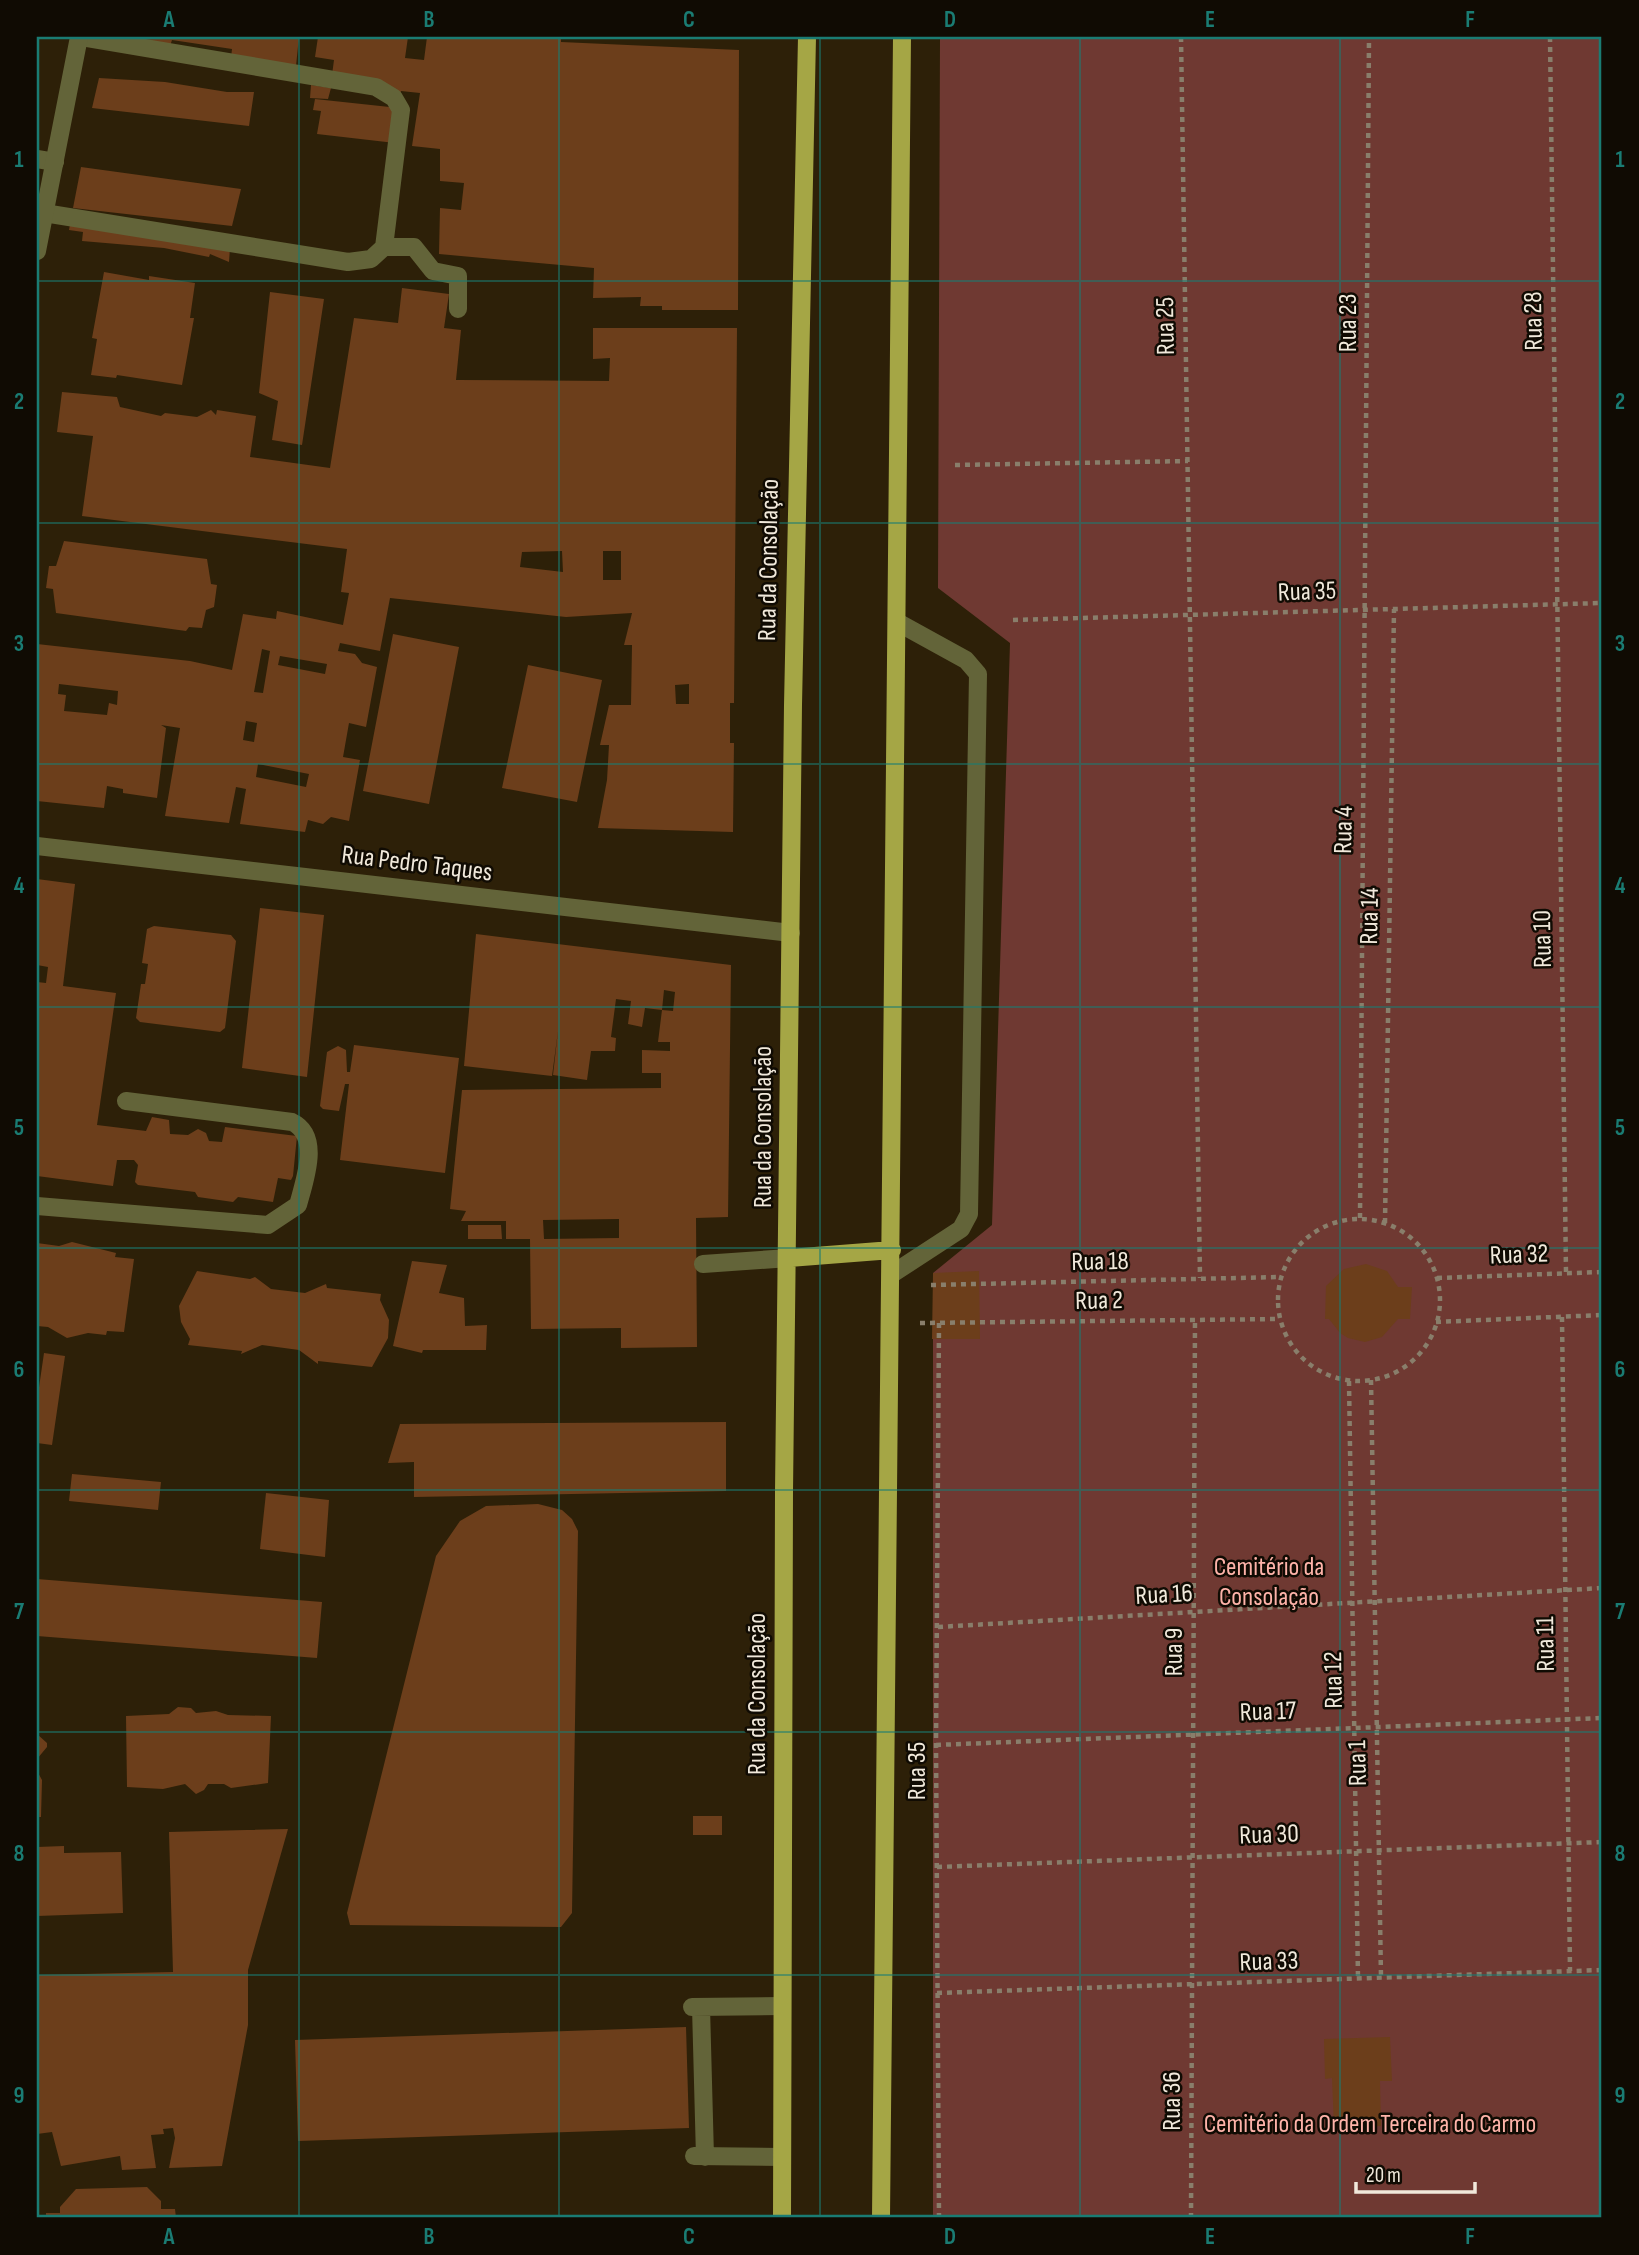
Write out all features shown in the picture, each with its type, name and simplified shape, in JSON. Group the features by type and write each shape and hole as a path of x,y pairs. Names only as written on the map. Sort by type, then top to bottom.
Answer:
{"main road":[{"name":"Rua da Consolação","path":"782,2218 784,1492 807,37"},
{"path":"881,2218 902,37"},
{"path":"789,1258 892,1250"}],"street":[{"path":"37,251 44,213 46,160 80,37 376,87 394,97 401,110 384,247 371,259 348,262 44,213"},
{"path":"384,247 414,247 433,271 458,276 458,309"},
{"path":"892,1274 961,1228 969,1214 978,674 966,660 897,622"},
{"name":"Rua Pedro Taques","path":"37,846 791,933"},
{"path":"37,1206 268,1225 298,1205 307,1174 308,1137 303,1127 292,1122 126,1101"},
{"path":"703,1264 789,1258"},
{"path":"782,2006 696,2007 699,2157 782,2157"}],"path":[{"name":"Rua 25","path":"1181,37 1200,1278"},
{"name":"Rua 23","path":"1365,610 1369,37"},
{"name":"Rua 28","path":"1550,37 1557,604"},
{"path":"955,464 1188,461"},
{"name":"Rua 35","path":"1013,620 1602,603"},
{"name":"Rua 10","path":"1557,604 1566,1273"},
{"name":"Rua 14","path":"1385,1223 1394,609"},
{"name":"Rua 4","path":"1360,1218 1365,610"},
{"path":"1360,1218 1385,1223 1408,1235 1426,1254 1437,1278 1440,1300 1436,1322 1427,1343 1412,1361 1393,1373 1371,1380 1349,1381 1312,1367 1297,1353 1280,1319 1278,1297 1281,1277 1292,1253 1311,1235 1334,1222 1360,1218"},
{"name":"Rua 32","path":"1437,1278 1602,1272"},
{"name":"Rua 18","path":"920,1286 1281,1277"},
{"path":"1436,1322 1602,1315"},
{"name":"Rua 11","path":"1562,1317 1570,1971"},
{"name":"Rua 2","path":"919,1323 1280,1319"},
{"name":"Rua 9","path":"1192,1984 1195,1320"},
{"name":"Rua 35","path":"939,1323 936,1745 939,2218"},
{"name":"Rua 1","path":"1371,1380 1381,1978"},
{"name":"Rua 12","path":"1349,1381 1358,1979"},
{"name":"Rua 16","path":"938,1627 1602,1588"},
{"name":"Rua 17","path":"936,1745 1602,1718"},
{"name":"Rua 30","path":"937,1867 1602,1842"},
{"name":"Rua 33","path":"937,1993 1602,1970"},
{"name":"Rua 36","path":"1191,2218 1192,1984"}],"green space":[{"name":"Cemitério da Consolação","path":"940,37 1602,37 1602,2218 933,2218 933,1273 992,1225 1010,643 938,588"}],"building":[{"path":"113,37 299,37 296,66 231,58 232,49 172,40 170,46"},
{"path":"318,37 408,37 405,58 424,60 427,37 561,37 561,42 739,50 738,310 662,310 662,306 640,306 641,297 593,298 594,268 439,254 440,208 461,210 464,183 440,181 440,149 412,146 420,93 401,91 399,99 332,75 334,60 315,57"},
{"path":"99,78 165,82 227,92 254,92 249,126 92,108"},
{"path":"311,85 331,88 328,99 310,98"},
{"path":"315,99 399,108 395,143 317,134 321,111 313,110"},
{"path":"81,167 241,189 232,226 73,208"},
{"path":"71,219 230,248 229,262 210,254 209,257 164,248 82,241 83,232 69,230"},
{"path":"104,272 149,280 149,276 195,283 190,318 194,318 182,385 117,375 116,378 91,375 97,339 92,338"},
{"path":"402,288 449,294 444,328 461,330 456,380 609,381 610,358 593,359 593,328 737,328 734,703 730,703 730,743 734,743 733,832 598,828 607,780 609,745 600,745 609,705 631,705 632,645 624,645 632,613 566,617 390,598 380,651 340,643 338,651 355,654 362,663 377,667 366,727 349,723 343,757 360,760 349,821 331,817 323,824 308,820 305,832 240,824 246,789 236,787 229,823 165,816 180,728 161,725 166,728 157,798 123,793 123,789 107,786 104,808 37,801 37,644 190,661 232,670 243,614 276,619 277,611 343,625 349,593 341,592 347,549 82,516 93,436 57,432 62,392 117,397 120,407 161,416 165,413 197,417 211,410 216,415 217,410 256,416 250,457 330,468 354,318 398,323","holes":["562,551 563,572 520,567 522,552","603,551 621,551 621,580 603,580","262,649 270,651 263,693 254,692","280,656 327,664 325,674 278,665","59,684 118,691 117,705 109,703 107,715 64,711 66,695 58,694","689,684 689,704 676,704 675,685","246,721 257,723 254,742 243,740","258,764 309,774 306,787 256,777"]},
{"path":"270,292 324,299 302,445 272,440 278,401 259,393"},
{"path":"64,541 207,559 211,584 217,585 214,607 206,610 202,628 189,627 186,631 56,613 53,589 46,588 49,566 56,566"},
{"path":"393,634 459,647 429,804 363,791"},
{"path":"528,665 602,680 577,802 502,788"},
{"path":"37,879 75,884 63,986 116,993 97,1125 146,1131 152,1117 169,1120 170,1134 188,1135 198,1129 206,1133 209,1141 222,1142 225,1127 297,1136 293,1176 291,1180 278,1178 273,1202 238,1197 233,1202 198,1197 195,1192 138,1185 135,1182 138,1165 134,1160 117,1160 113,1186 37,1176 37,982 46,983 48,967 37,965"},
{"path":"260,908 324,915 307,1077 242,1068"},
{"path":"154,926 231,935 236,941 225,1028 220,1032 140,1022 136,1018 141,984 145,984 148,964 142,963 147,929"},
{"path":"476,934 731,965 728,1217 696,1218 697,1347 621,1348 621,1328 531,1329 530,1239 506,1239 506,1221 461,1221 466,1211 450,1209 462,1090 661,1088 661,1073 642,1073 642,1050 670,1051 670,1042 658,1042 662,1010 645,1008 642,1027 628,1024 631,1001 616,999 611,1037 616,1038 615,1051 591,1051 587,1080 553,1075 558,1031 552,1076 464,1066","holes":["664,990 675,992 673,1011 662,1010","619,1219 619,1238 544,1239 543,1220"]},
{"path":"354,1045 459,1058 445,1173 340,1160 349,1084 345,1084 339,1111 323,1109 320,1106 327,1052 338,1046 346,1050 347,1072 350,1072"},
{"path":"468,1225 501,1225 502,1239 468,1239"},
{"path":"72,1242 116,1253 115,1257 134,1259 124,1332 107,1331 106,1335 88,1333 67,1338 48,1327 37,1326 37,1243 59,1246"},
{"path":"412,1261 447,1265 439,1293 464,1298 465,1326 487,1325 486,1350 423,1350 422,1353 393,1346"},
{"path":"1366,1264 1387,1271 1398,1287 1412,1287 1410,1319 1398,1319 1382,1337 1365,1342 1348,1338 1340,1333 1329,1319 1325,1319 1326,1286 1344,1269"},
{"path":"197,1271 250,1279 255,1277 271,1289 305,1293 326,1284 327,1288 381,1294 380,1300 389,1320 388,1338 372,1367 318,1361 318,1364 299,1350 262,1345 241,1354 242,1351 188,1345 190,1339 181,1322 179,1306"},
{"path":"979,1271 980,1339 932,1339 933,1273"},
{"path":"44,1353 65,1356 52,1445 37,1443 37,1401"},
{"path":"726,1422 726,1491 414,1497 414,1462 388,1463 400,1424"},
{"path":"72,1474 161,1482 158,1510 69,1501"},
{"path":"266,1493 329,1500 325,1557 260,1549"},
{"path":"538,1504 562,1510 572,1519 578,1531 572,1913 561,1927 350,1925 347,1913 436,1556 460,1521 486,1506"},
{"path":"37,1579 322,1602 317,1658 37,1636"},
{"path":"178,1707 191,1708 196,1713 216,1711 228,1715 271,1716 268,1783 231,1788 224,1784 208,1784 196,1794 185,1784 163,1789 127,1787 126,1716 169,1714"},
{"path":"37,1734 47,1743 47,1747 37,1759"},
{"path":"37,1771 42,1780 41,1817 37,1817"},
{"path":"693,1816 722,1816 722,1835 693,1835"},
{"path":"288,1829 248,1970 248,2025 222,2166 169,2168 175,2138 173,2128 163,2129 164,2134 151,2135 156,2168 122,2170 120,2156 61,2166 52,2132 37,2134 37,1975 173,1972 169,1832"},
{"path":"64,1846 64,1853 121,1852 123,1913 37,1916 37,1847"},
{"path":"686,2027 689,2128 298,2141 295,2040"},
{"path":"1390,2037 1392,2081 1380,2081 1381,2126 1334,2127 1332,2078 1325,2079 1324,2039"},
{"path":"147,2187 161,2201 161,2209 175,2209 176,2218 46,2218 46,2213 60,2213 60,2207 76,2189"}],"park label":[{"name":"Cemitério da Ordem Terceira do Carmo","path":"1370,2124"}]}
